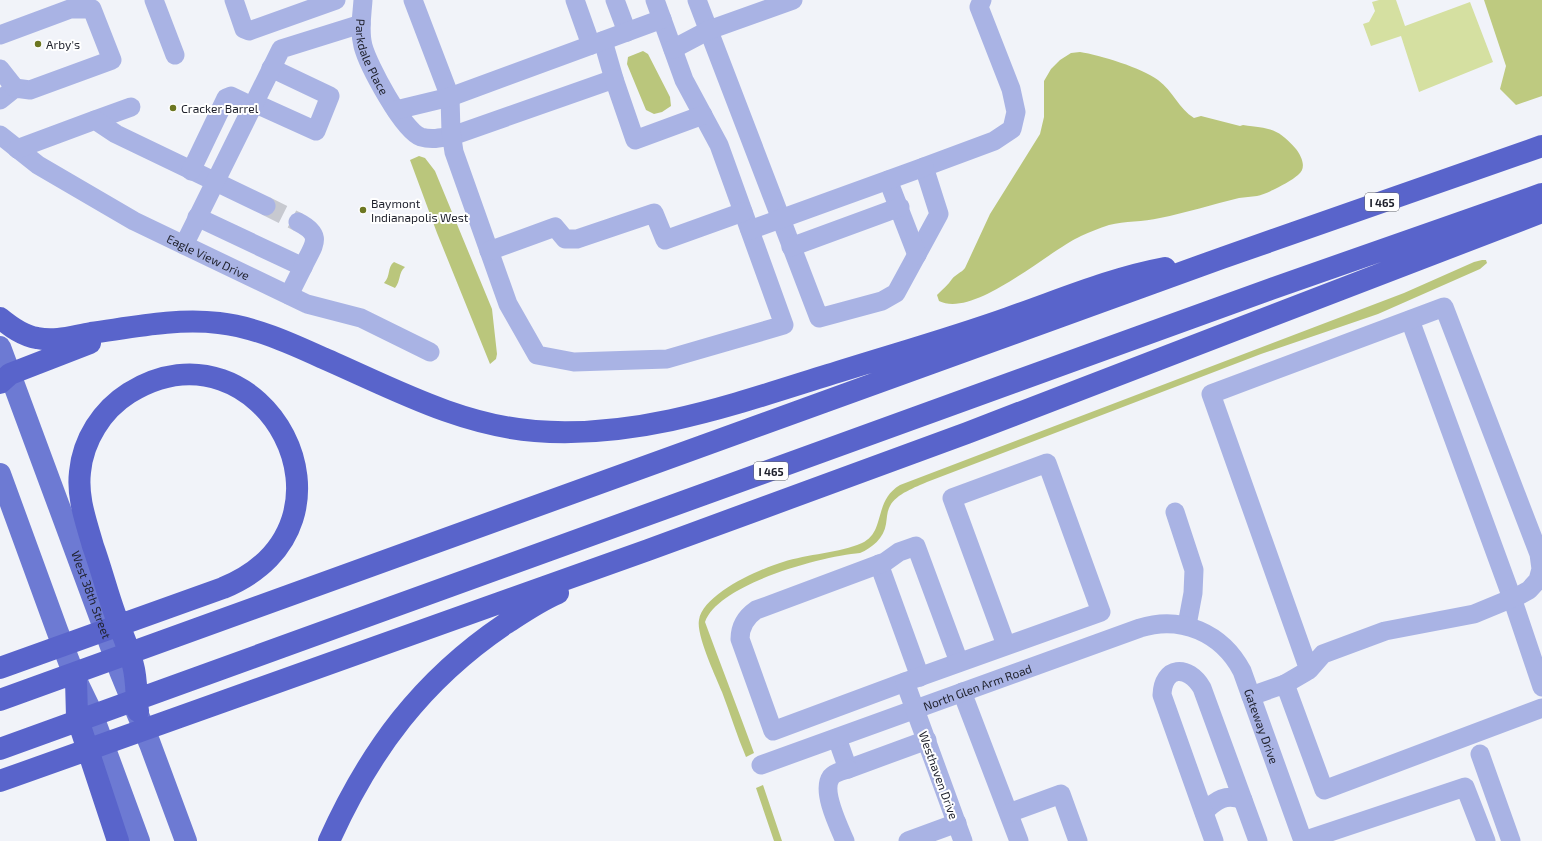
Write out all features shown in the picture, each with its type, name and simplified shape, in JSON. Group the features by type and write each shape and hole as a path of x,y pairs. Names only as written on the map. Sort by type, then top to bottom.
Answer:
{"highway":[{"name":"I 465","path":"0,700 1222,258 1542,146"},
{"name":"I 465","path":"0,749 1271,288 1542,194"},
{"path":"0,781 648,550 967,433 1542,212"},
{"path":"0,318 12,328 28,336 39,339 57,340 159,323 219,323 235,326 277,338 430,406 488,425 523,430 600,432 663,423 712,410 1005,319 1133,274 1222,258"},
{"path":"5,378 80,348 118,329"},
{"path":"0,668 233,584 251,573 275,551 286,532 294,512 297,490 296,469 291,448 281,428 268,411 243,391 224,382 203,376 181,375 160,379 140,387 121,398 106,413 93,431 81,462 80,499 106,613 133,666 138,711"},
{"path":"329,841 345,806 362,775 388,736 413,704 441,675 478,643 554,594 648,550"},
{"path":"76,680 78,717 102,762 118,841"}],"main road":[{"name":"West 38th Street","path":"0,347 5,378 106,613"},
{"path":"0,474 56,630 76,680"},
{"path":"138,711 186,841"},
{"path":"102,762 139,841"}],"street":[{"path":"154,0 175,55"},
{"path":"234,0 244,29 249,31 336,0"},
{"name":"Parkdale Place","path":"363,0 361,24 362,45 367,58 396,110 409,129 420,136 433,139 452,136 614,79"},
{"path":"413,0 450,97 454,152 508,304 537,355 574,362 667,359 784,325 719,145 684,80 655,0"},
{"path":"574,0 614,79 635,140 703,115"},
{"path":"615,0 627,32"},
{"path":"697,0 780,220 819,318 882,301 896,293 939,214 924,168"},
{"path":"673,49 709,30 793,0"},
{"path":"489,251 555,227 565,239 577,239 654,213 665,240 746,221 780,220 994,141 1012,129 1016,112 1011,89 979,7 982,0"},
{"path":"0,35 70,8 92,9 112,60 30,90 15,88 0,69"},
{"path":"396,110 450,97 662,19"},
{"path":"184,244 281,49 361,24"},
{"path":"190,171 226,98 231,96 316,130 330,96 271,68"},
{"path":"0,100 15,88"},
{"path":"17,149 131,107"},
{"path":"95,120 116,134 214,183 266,206"},
{"name":"Eagle View Drive","path":"0,135 38,165 98,201 310,305 361,318 430,352"},
{"path":"888,180 900,207 917,255"},
{"path":"791,247 900,207"},
{"path":"198,217 303,267"},
{"path":"289,295 315,240 314,234 310,229 298,222"},
{"path":"1251,696 1285,684 1309,670 1323,654 1385,631 1474,614 1529,590 1538,580 1541,568 1538,554 1444,307 1211,394 1309,670"},
{"path":"1410,320 1512,598 1542,686"},
{"path":"959,662 916,546 899,552 893,558 879,564 756,610 746,618 740,632 740,639 773,730 1101,612 1047,463 952,498 1006,645"},
{"path":"1175,512 1194,570 1192,627"},
{"name":"Westhaven Drive","path":"879,564 912,680 915,709 963,841"},
{"name":"North Glen Arm Road","path":"761,766 1145,626 1162,623 1192,627"},
{"name":"Gateway Drive","path":"1192,627 1212,636 1229,651 1242,671 1303,841"},
{"path":"1214,841 1162,695 1162,686 1173,673 1180,671 1196,678 1202,688 1258,841"},
{"path":"1285,684 1324,790 1542,708"},
{"path":"962,692 1020,841"},
{"path":"837,738 848,768"},
{"path":"845,841 829,794 830,778 848,768 927,740"},
{"path":"1480,754 1511,841"},
{"path":"1196,790 1214,789 1222,785 1232,772"},
{"path":"1303,841 1339,835 1465,787 1486,841"},
{"path":"1009,813 1061,794 1078,841"},
{"path":"1204,812 1216,801 1223,798 1236,797 1243,800"},
{"path":"908,841 957,823"}],"shaded area":[{"path":"1379,0 1396,0 1405,26 1470,2 1493,62 1419,92 1401,36 1371,46 1363,24 1369,22 1375,11 1372,2"},
{"path":"1484,0 1542,0 1542,96 1516,105 1500,89 1506,66"},
{"path":"643,51 648,54 670,97 671,106 662,112 654,114 646,110 627,64 628,57"},
{"path":"1080,52 1120,63 1151,75 1168,89 1184,110 1194,118 1201,116 1240,126 1243,125 1272,130 1278,133 1296,149 1300,155 1303,162 1301,172 1284,184 1261,195 1239,198 1180,214 1102,227 1067,244 1011,281 991,292 971,301 954,304 939,301 937,295 965,268 990,214 1040,134 1044,117 1044,81 1051,69 1060,60 1071,53"},
{"path":"419,156 425,158 435,171 492,309 497,354 496,359 490,364 437,233 410,160"},
{"path":"1486,260 1487,263 1480,269 1378,314 1261,354 917,486 901,494 893,502 888,510 883,534 877,542 864,551 798,566 773,574 750,584 729,596 714,608 705,622 754,753 746,757 700,635 699,620 703,610 710,601 721,592 760,570 773,565 792,559 844,549 862,543 874,532 886,499 900,485 1404,293 1474,262"},
{"path":"394,262 405,267 401,272 395,288 384,283 388,277 390,266"},
{"path":"763,785 782,841 774,841 756,788"}],"tunnel":[{"path":"266,206 298,222"}],"place":[{"name":"Arby's","path":"38,44"},
{"name":"Cracker Barrel","path":"173,108"},
{"name":"Baymont Indianapolis West","path":"363,210"}]}
